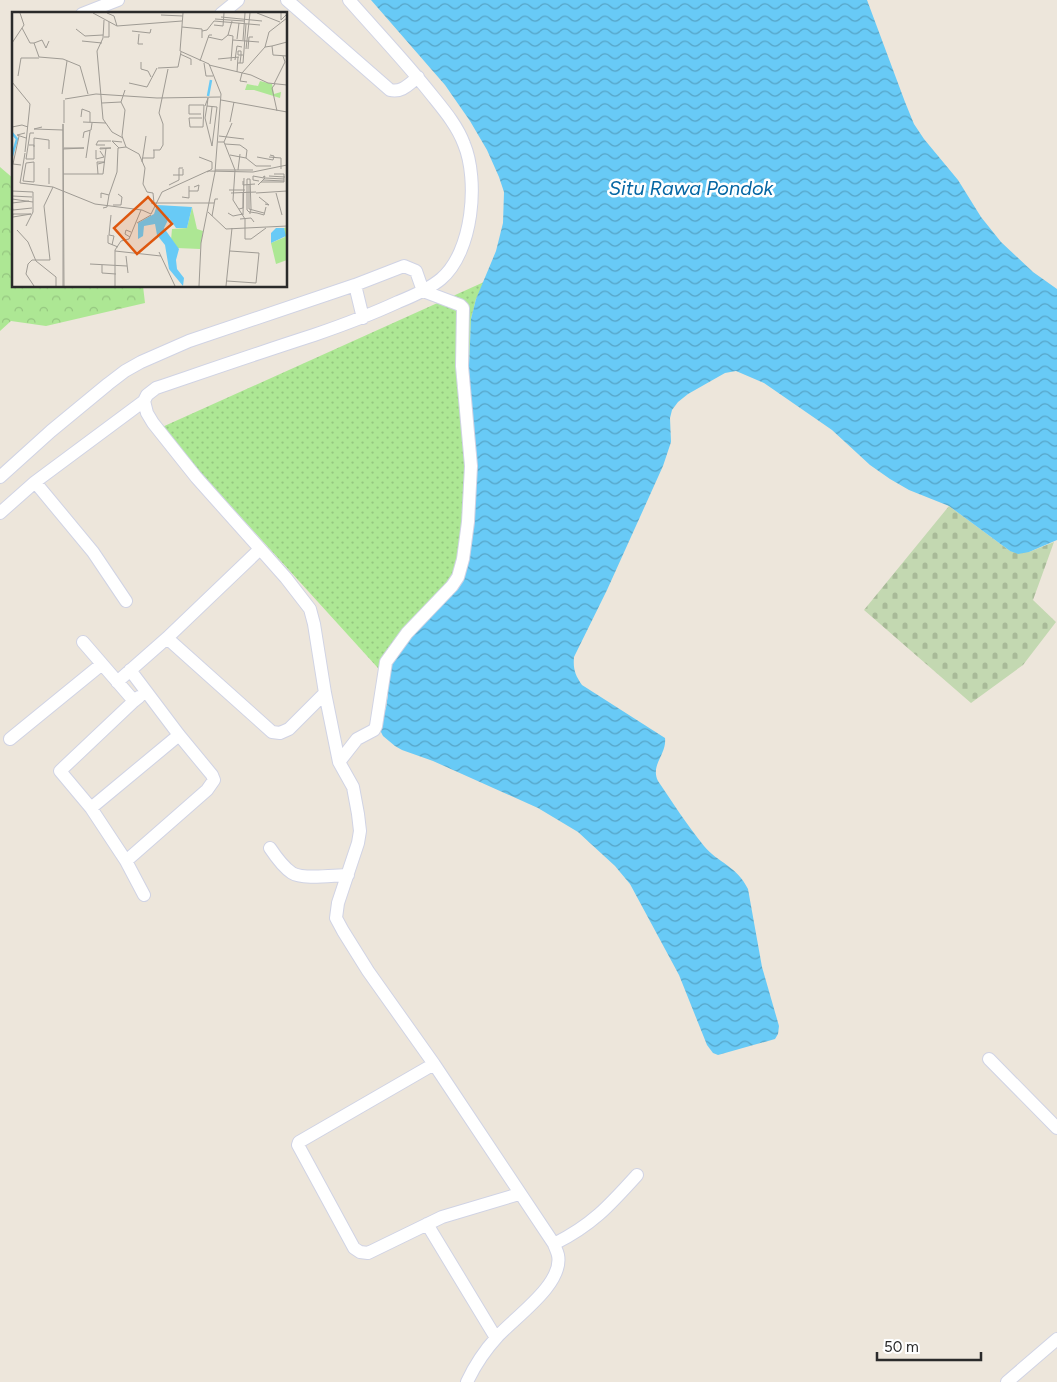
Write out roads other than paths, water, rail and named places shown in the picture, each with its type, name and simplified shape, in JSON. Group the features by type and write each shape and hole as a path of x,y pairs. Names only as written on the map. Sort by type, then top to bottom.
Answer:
{"street":[{"path":"87,12 118,0"},
{"path":"223,12 238,0"},
{"path":"287,0 390,90 402,89 418,77"},
{"path":"0,513 35,482 144,401 147,395 156,388 363,318 423,291 442,279 457,259 472,208 472,186 465,144 444,110 418,77 349,0"},
{"path":"0,477 51,431 125,371 189,341 355,285 404,266 416,271 423,291 460,305 464,310 462,366 472,466 463,559 458,577 452,586 407,633 389,655 383,674 376,726 374,730 357,739 352,744 340,762"},
{"path":"355,285 363,318"},
{"path":"144,401 148,413 159,430 196,477 310,609 340,762 353,787 360,831 348,875 338,902 336,918 368,971 434,1064 554,1244 558,1256 557,1268 553,1279 542,1293 496,1338 467,1382"},
{"path":"35,482 93,552 126,600"},
{"path":"117,682 167,638 260,549"},
{"path":"167,638 272,732 280,733 289,729 325,693"},
{"path":"83,642 134,701"},
{"path":"10,739 102,664"},
{"path":"126,861 212,784 214,780 130,670"},
{"path":"144,895 126,861 91,808 60,770 146,692"},
{"path":"91,808 179,735"},
{"path":"270,848 293,874 301,876 348,875"},
{"path":"989,1059 1057,1128"},
{"path":"434,1064 299,1142 298,1145 354,1248 360,1252 368,1253 442,1217 519,1194"},
{"path":"554,1244 578,1231 596,1218 637,1175"},
{"path":"427,1224 496,1338"},
{"path":"1007,1382 1057,1339"}],"water":[{"name":"Situ Rawa Pondok","path":"371,0 867,0 914,124 958,180 981,217 1001,242 1033,272 1057,289 1057,540 1029,552 1018,554 1010,551 949,506 909,490 890,479 870,465 832,430 764,383 736,371 725,373 688,394 672,410 670,418 671,442 663,466 607,590 574,657 575,672 582,685 665,738 664,749 656,770 658,781 709,852 744,881 748,889 762,967 779,1026 775,1039 718,1055 713,1053 707,1045 679,975 630,884 615,866 578,832 538,808 433,761 402,750 383,736 380,730 388,694 387,678 393,656 458,587 465,574 469,559 477,458 468,389 471,319 476,299 496,251 503,223 504,192 487,150 470,121 445,85"}]}
